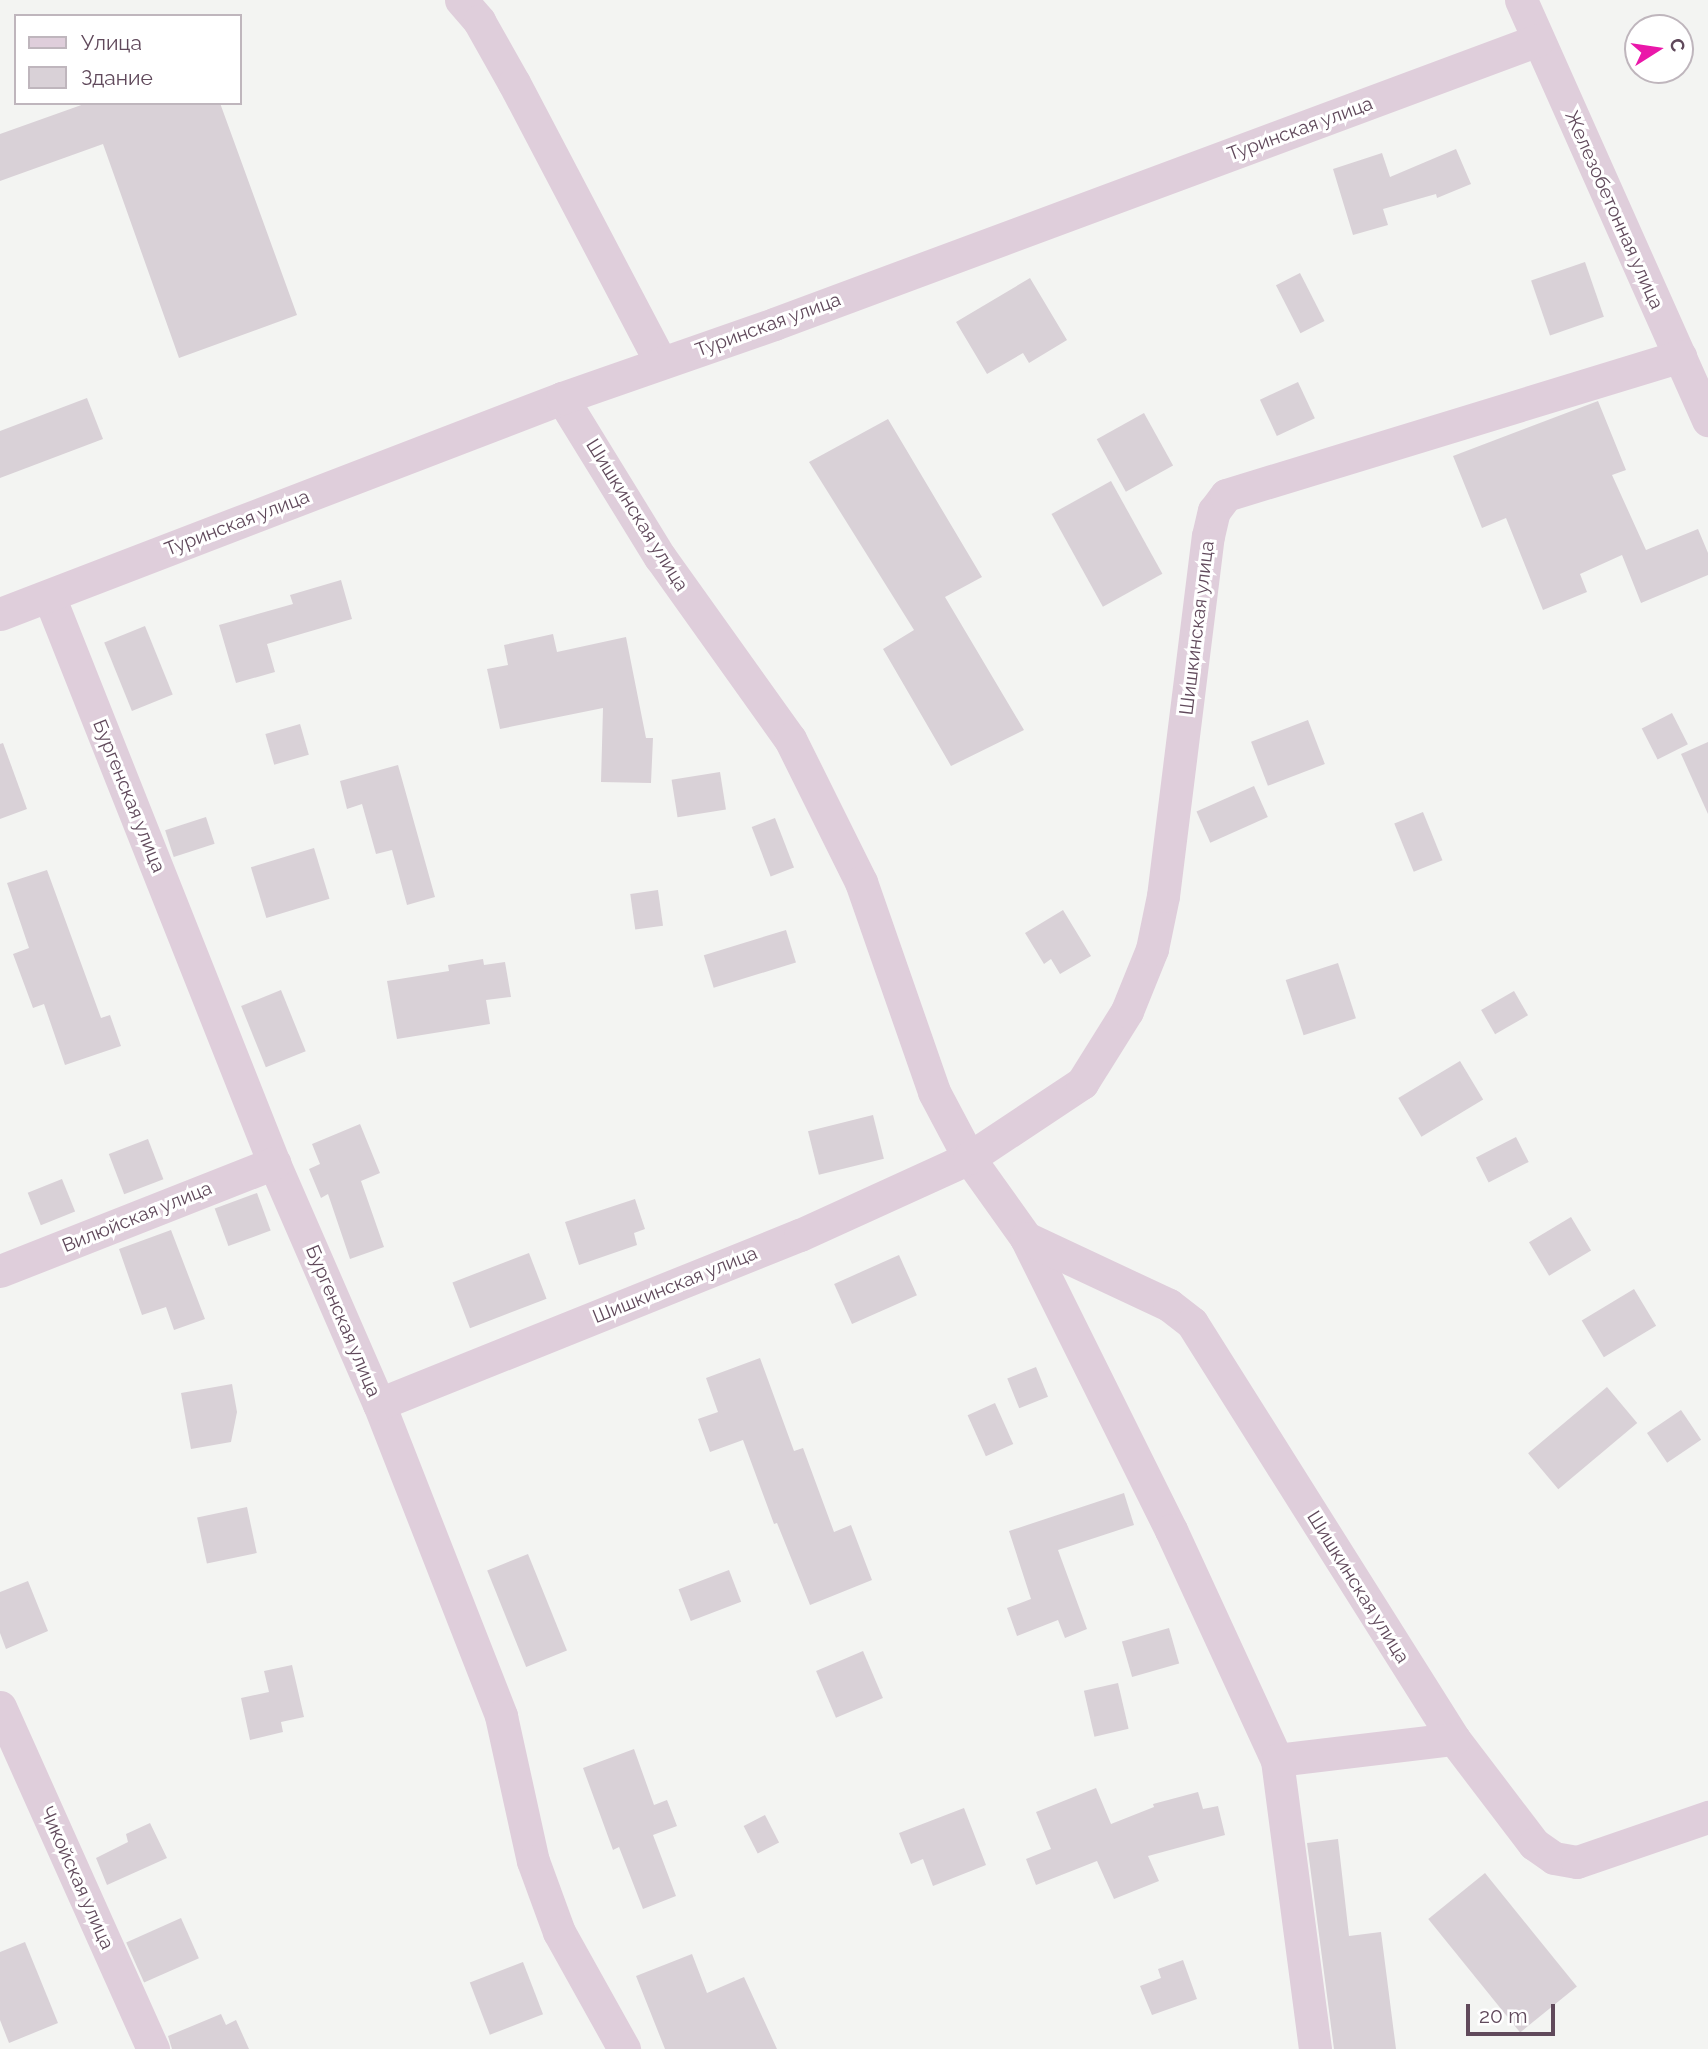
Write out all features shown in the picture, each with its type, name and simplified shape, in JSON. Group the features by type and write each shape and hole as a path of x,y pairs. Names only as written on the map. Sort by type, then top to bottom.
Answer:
{"street":[{"path":"461,0 479,21 514,83 603,246 661,363"},
{"name":"Железобетонная улица","path":"1521,0 1708,420"},
{"name":"Туринская улица","path":"0,614 562,398 774,324 1538,40"},
{"name":"Шишкинская улица","path":"379,1404 800,1234 969,1158 1083,1083 1127,1011 1152,949 1163,896 1208,536 1214,511 1226,495 1680,356"},
{"name":"Шишкинская улица","path":"562,398 660,557 790,739 861,882 934,1092 969,1158 1026,1238 1171,1530 1277,1760 1315,2049"},
{"name":"Бургенская улица","path":"49,596 274,1163 379,1404 500,1716 533,1861 559,1932 624,2049"},
{"name":"Вилюйская улица","path":"0,1271 274,1163"},
{"name":"Шишкинская улица","path":"1026,1238 1169,1305 1192,1323 1454,1739 1534,1844 1554,1858 1577,1862 1708,1817"},
{"name":"Чикойская улица","path":"0,1707 153,2049"},
{"path":"1277,1760 1454,1739"}],"building":[{"path":"81,105 221,105 297,315 179,358 103,144 0,181 0,134"},
{"path":"1456,149 1471,184 1437,198 1436,194 1383,209 1388,225 1353,235 1333,169 1382,153 1390,177"},
{"path":"1585,262 1604,317 1550,335 1531,281"},
{"path":"1300,273 1325,321 1300,333 1276,285"},
{"path":"1030,278 1067,340 1029,363 1023,353 987,374 956,322"},
{"path":"1298,382 1315,418 1277,436 1260,400"},
{"path":"87,398 103,439 0,478 0,431"},
{"path":"1598,401 1626,470 1612,475 1646,550 1698,529 1708,553 1708,575 1641,603 1622,555 1580,574 1587,592 1543,610 1506,518 1482,528 1453,456"},
{"path":"1144,413 1173,465 1126,492 1097,439"},
{"path":"888,419 982,577 945,597 1024,730 951,766 883,649 914,630 809,462"},
{"path":"1111,481 1162,574 1103,607 1052,514"},
{"path":"341,580 352,619 267,644 275,672 236,683 219,625 293,604 290,595"},
{"path":"145,626 173,695 132,711 104,642"},
{"path":"553,634 557,652 626,637 646,738 653,738 651,783 601,782 603,708 500,729 487,669 508,665 504,645"},
{"path":"1672,713 1688,744 1658,760 1642,728"},
{"path":"1308,720 1325,764 1268,786 1251,742"},
{"path":"300,724 309,755 274,765 265,734"},
{"path":"1708,742 1708,814 1681,754"},
{"path":"3,743 27,809 0,819 0,744"},
{"path":"398,765 435,897 407,905 392,850 376,854 362,804 347,809 340,781"},
{"path":"720,772 726,810 678,817 672,780"},
{"path":"1254,786 1268,817 1210,843 1196,812"},
{"path":"1423,812 1442,860 1414,872 1394,824"},
{"path":"206,817 215,844 174,857 165,830"},
{"path":"775,818 794,867 771,876 752,827"},
{"path":"314,848 329,899 266,918 251,867"},
{"path":"47,870 101,1018 110,1015 121,1046 65,1065 44,1004 33,1008 13,954 29,948 7,883"},
{"path":"658,890 663,926 635,930 630,894"},
{"path":"1063,910 1091,956 1060,974 1051,959 1044,964 1025,933"},
{"path":"786,930 796,963 714,988 704,955"},
{"path":"483,959 484,965 505,962 511,997 486,1000 490,1024 397,1039 387,981 449,971 448,965"},
{"path":"1338,963 1356,1018 1304,1035 1286,980"},
{"path":"281,990 306,1051 266,1067 241,1006"},
{"path":"1514,991 1528,1015 1495,1034 1481,1010"},
{"path":"1460,1061 1483,1100 1421,1137 1398,1098"},
{"path":"873,1115 884,1159 819,1175 808,1131"},
{"path":"360,1124 380,1173 361,1181 384,1247 350,1259 328,1194 321,1198 309,1169 320,1164 312,1144"},
{"path":"1516,1137 1529,1162 1489,1182 1476,1157"},
{"path":"148,1139 163,1179 124,1194 109,1154"},
{"path":"62,1179 75,1211 41,1225 28,1193"},
{"path":"257,1193 271,1231 228,1246 215,1208"},
{"path":"635,1199 645,1229 634,1233 637,1245 579,1265 565,1222"},
{"path":"1571,1217 1591,1250 1549,1276 1529,1242"},
{"path":"171,1230 205,1319 174,1330 166,1307 142,1315 119,1249"},
{"path":"529,1253 547,1299 470,1328 452,1282"},
{"path":"899,1255 917,1295 852,1324 834,1284"},
{"path":"1634,1289 1656,1326 1604,1357 1582,1320"},
{"path":"760,1358 794,1451 803,1448 834,1532 851,1525 872,1580 810,1605 777,1523 774,1524 743,1440 710,1452 698,1419 718,1412 706,1378"},
{"path":"1036,1367 1048,1397 1019,1408 1007,1379"},
{"path":"232,1384 237,1412 231,1442 191,1449 181,1393"},
{"path":"1607,1387 1637,1423 1558,1489 1528,1453"},
{"path":"995,1403 1013,1444 986,1456 968,1415"},
{"path":"1681,1410 1701,1440 1667,1463 1647,1433"},
{"path":"1124,1493 1134,1525 1058,1550 1087,1629 1065,1638 1058,1620 1017,1636 1007,1608 1031,1599 1009,1531"},
{"path":"247,1507 257,1553 207,1564 197,1518"},
{"path":"528,1554 567,1650 526,1667 487,1570"},
{"path":"729,1570 741,1602 691,1621 679,1589"},
{"path":"28,1581 48,1631 6,1649 0,1633 0,1592"},
{"path":"1169,1628 1179,1664 1132,1677 1122,1642"},
{"path":"863,1651 883,1698 836,1718 816,1671"},
{"path":"292,1665 304,1717 281,1722 283,1732 250,1740 241,1698 269,1692 264,1671"},
{"path":"1118,1683 1129,1729 1094,1737 1084,1691"},
{"path":"634,1749 654,1805 667,1800 677,1826 653,1835 676,1896 643,1909 619,1847 613,1850 583,1768"},
{"path":"1096,1788 1111,1824 1154,1807 1153,1804 1198,1792 1203,1809 1218,1806 1225,1835 1148,1856 1159,1881 1114,1899 1097,1861 1036,1885 1026,1859 1051,1849 1036,1812"},
{"path":"964,1808 986,1865 933,1886 923,1859 911,1864 899,1833"},
{"path":"765,1815 779,1843 758,1854 744,1826"},
{"path":"150,1823 167,1858 107,1885 96,1858 128,1842 126,1834"},
{"path":"1338,1839 1349,1936 1381,1932 1396,2049 1334,2049 1307,1843"},
{"path":"1485,1873 1577,1986 1520,2032 1428,1919"},
{"path":"181,1918 199,1958 144,1983 126,1942"},
{"path":"25,1942 58,2023 9,2043 0,2020 0,1952"},
{"path":"692,1954 707,1993 744,1977 777,2049 665,2049 636,1976"},
{"path":"1183,1960 1197,1999 1152,2015 1140,1986 1161,1978 1158,1969"},
{"path":"523,1962 543,2014 490,2035 470,1982"},
{"path":"221,2014 226,2025 236,2020 249,2049 172,2049 168,2036"}]}
